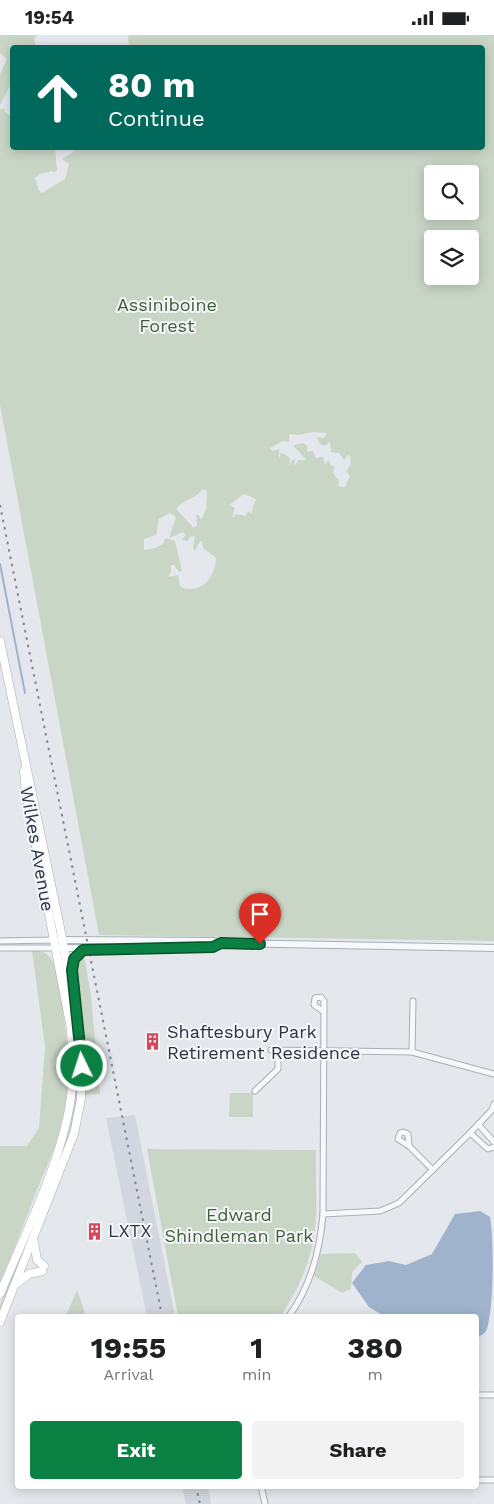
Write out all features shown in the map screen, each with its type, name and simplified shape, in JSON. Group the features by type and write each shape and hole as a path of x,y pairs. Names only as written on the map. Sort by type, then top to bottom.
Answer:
{"main road":[{"name":"Wilkes Avenue","path":"0,641 62,940 58,946"},
{"name":"Wilkes Avenue","path":"21,749 26,794 58,946"},
{"path":"58,946 74,1003"},
{"path":"0,1294 53,1166 64,1132 71,1097 73,1066 71,1029 58,946"},
{"path":"0,1321 62,1168 78,1117 82,1055 74,1003 72,964 83,950"},
{"path":"14,1286 28,1274 43,1269 37,1260 34,1239"}],"street":[{"path":"62,940 213,941 221,943 494,948"},
{"path":"0,941 83,950 213,947 221,943"},
{"path":"0,948 58,946"},
{"path":"412,1053 413,1001"},
{"path":"293,1314 309,1281 317,1254 323,1214 324,1012"},
{"path":"255,1091 278,1069 274,1050 412,1053 494,1074"},
{"path":"323,1214 380,1211 399,1203 470,1133 492,1109 494,1104"},
{"path":"478,1124 494,1142"},
{"path":"470,1133 488,1149 494,1147"},
{"path":"409,1146 433,1170"},
{"path":"479,1395 494,1395"},
{"path":"479,1480 494,1480"},
{"path":"262,1489 265,1504"}],"shaded area":[{"path":"135,1115 175,1314 147,1314 106,1118"},
{"path":"183,1489 208,1489 211,1504 186,1504"}],"green space":[{"path":"0,35 37,35 34,39 36,45 10,45 10,86 0,105 0,74 7,59 0,53"},
{"name":"Assiniboine Forest","path":"128,35 494,35 494,941 99,935 0,405 0,110 4,108 5,112 10,116 10,150 55,150 57,170 54,173 52,171 40,174 35,178 39,191 42,193 65,179 69,164 62,159 77,150 485,150 485,45 129,45","holes":["312,432 327,433 324,438 317,437 319,443 324,446 330,442 331,452 339,453 344,460 349,454 351,463 346,472 350,476 345,487 338,486 339,481 333,473 334,466 331,466 329,460 325,464 323,457 316,458 313,451 307,452 307,446 304,443 293,445 306,460 299,460 294,466 295,461 293,459 289,466 290,458 281,452 279,459 279,449 272,451 270,448 283,441 289,442 289,434 299,435","203,489 207,491 206,509 201,520 199,515 196,515 197,525 194,528 176,509","244,494 256,499 251,514 248,511 245,516 237,514 232,518 235,508 229,505","170,513 176,517 169,538 183,532 186,535 182,540 188,541 190,537 195,536 193,548 195,551 200,541 202,541 203,548 216,558 211,577 197,588 190,589 180,586 178,575 168,577 171,572 171,565 174,565 179,572 182,571 175,541 165,538 163,544 144,550 144,539 156,535 159,519"]},
{"path":"32,951 45,953 55,966 64,1015 67,1046 67,1091 63,1118 50,1160 0,1282 0,1146 27,1146 39,1128 45,1046"},
{"path":"84,956 91,996 100,1094 85,1095 87,1052 74,969 76,963"},
{"path":"76,1037 79,1083 72,1124 59,1165 0,1314 0,1305 58,1161 76,1070"},
{"path":"230,1093 253,1093 253,1117 229,1117"},
{"name":"Edward Shindleman Park","path":"147,1149 316,1150 315,1232 307,1266 282,1314 178,1314"},
{"path":"355,1253 362,1262 352,1272 351,1289 342,1293 314,1276 321,1254"},
{"path":"77,1290 85,1314 67,1314"}],"water":[{"path":"480,1211 490,1217 493,1273 489,1319 484,1333 479,1337 479,1314 381,1314 369,1307 352,1283 366,1265 389,1261 406,1265 432,1254 455,1214"}],"waterway":[{"path":"0,564 25,693"}],"railway":[{"path":"0,505 162,1314"},
{"path":"197,1489 200,1504"}],"place":[{"name":"Shaftesbury Park Retirement Residence","path":"153,1042"},
{"name":"LXTX","path":"94,1231"}],"route":[{"path":"82,1066 82,1046 74,1003 72,964 74,959 83,950 213,947 221,943 260,944"}]}
